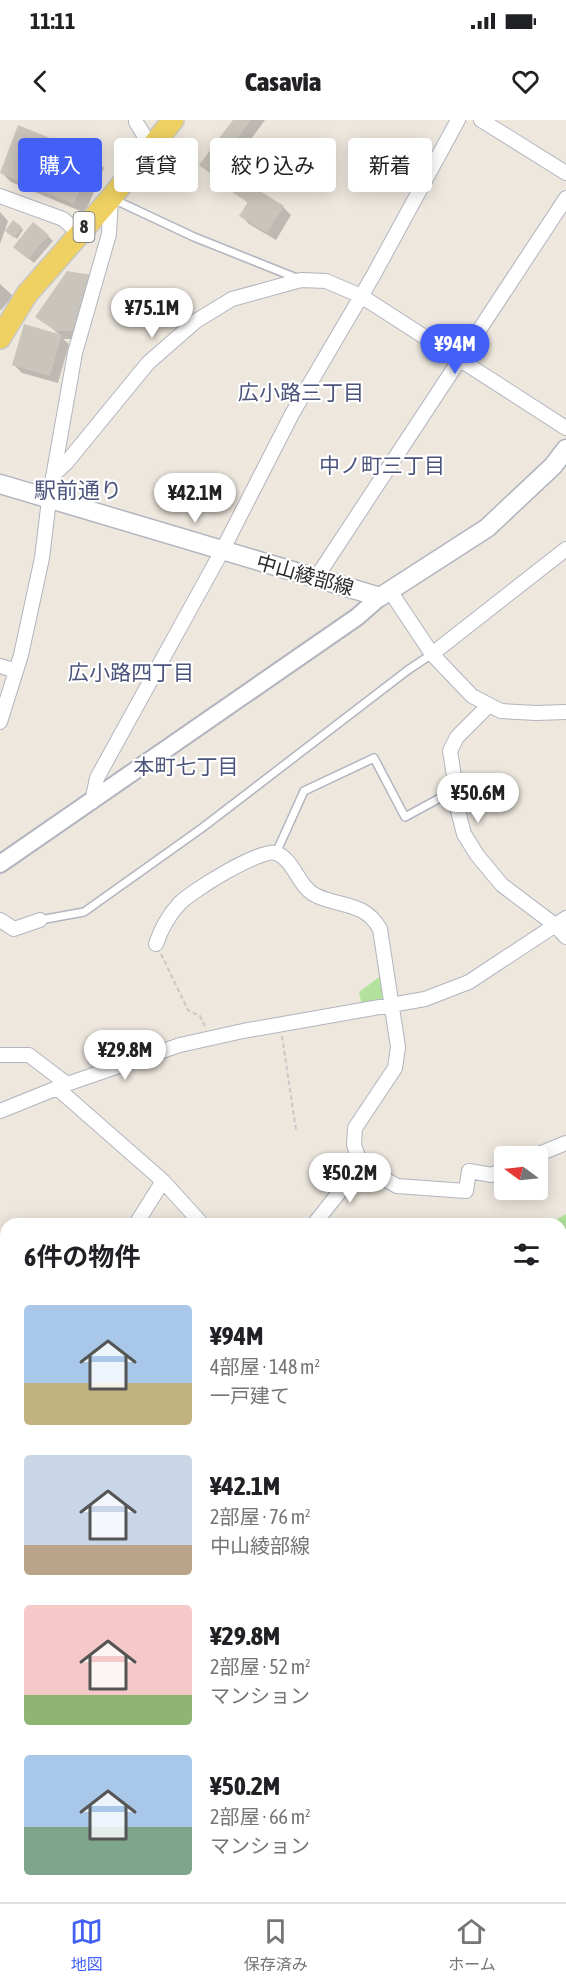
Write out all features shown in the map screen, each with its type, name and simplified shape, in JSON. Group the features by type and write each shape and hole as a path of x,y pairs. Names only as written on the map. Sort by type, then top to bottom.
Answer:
{"main road":[{"name":"8","path":"158,138 173,120"},
{"name":"8","path":"0,338 27,294 116,192"},
{"path":"385,594 487,528 553,466 566,449"},
{"name":"中山綾部線","path":"0,484 316,578 385,594"}],"street":[{"path":"136,120 146,138"},
{"path":"92,802 97,778 222,551 292,414 361,296 458,120"},
{"path":"481,120 566,173"},
{"path":"0,196 63,219 79,233"},
{"path":"0,722 16,671 42,558 49,500 75,353 109,234 111,198"},
{"path":"316,578 566,198"},
{"path":"54,474 67,462 148,363 196,321 232,299 301,280 326,281 361,296 566,428"},
{"path":"432,654 566,549"},
{"path":"0,864 357,617 385,594 432,654 472,696 501,711 566,712"},
{"path":"0,666 16,671"},
{"path":"489,705 457,737 450,751 455,782 453,791 464,834 477,855 502,885 560,922 566,938"},
{"path":"156,944 161,929 180,904 203,884 264,853 276,853 286,860 306,890 316,896 355,907 374,917 380,929 398,1047 395,1068 355,1128 354,1145 361,1165 397,1186 466,1191 469,1171 494,1174"},
{"path":"0,920 14,929 40,920"},
{"path":"0,1111 62,1086 180,1045 280,1024 426,999 469,982 560,922"},
{"path":"0,1054 29,1055 164,1181 197,1218"},
{"path":"548,1150 566,1143"},
{"path":"319,1218 361,1165"},
{"path":"140,1218 164,1181"}],"lane":[{"path":"111,198 194,237 301,280"},
{"path":"40,920 84,912 202,828 432,654"},
{"path":"276,853 304,791 374,758 405,817 453,791"}],"path":[{"path":"156,944 188,1010 200,1016 211,1038"},
{"path":"280,1024 296,1130"}],"green space":[{"path":"386,972 392,1006 363,1011 359,992"}],"building":[{"path":"233,120 251,120 238,138 219,138"},
{"path":"18,125 50,138 18,138 18,181 0,173"},
{"path":"210,150 210,173 199,165"},
{"path":"45,192 79,192 74,204"},
{"path":"262,192 284,206 267,233 239,216 248,202 233,193"},
{"path":"13,220 22,227 14,238 5,231"},
{"path":"33,222 49,235 28,259 13,247"},
{"path":"67,271 92,275 76,331 56,331 35,317"},
{"path":"24,324 62,335 50,376 12,365"}],"district":[{"name":"広小路三丁目","path":"301,393"},
{"name":"中ノ町三丁目","path":"382,466"},
{"name":"駅前通り","path":"78,490"},
{"name":"広小路四丁目","path":"131,673"},
{"name":"本町七丁目","path":"186,767"}]}
